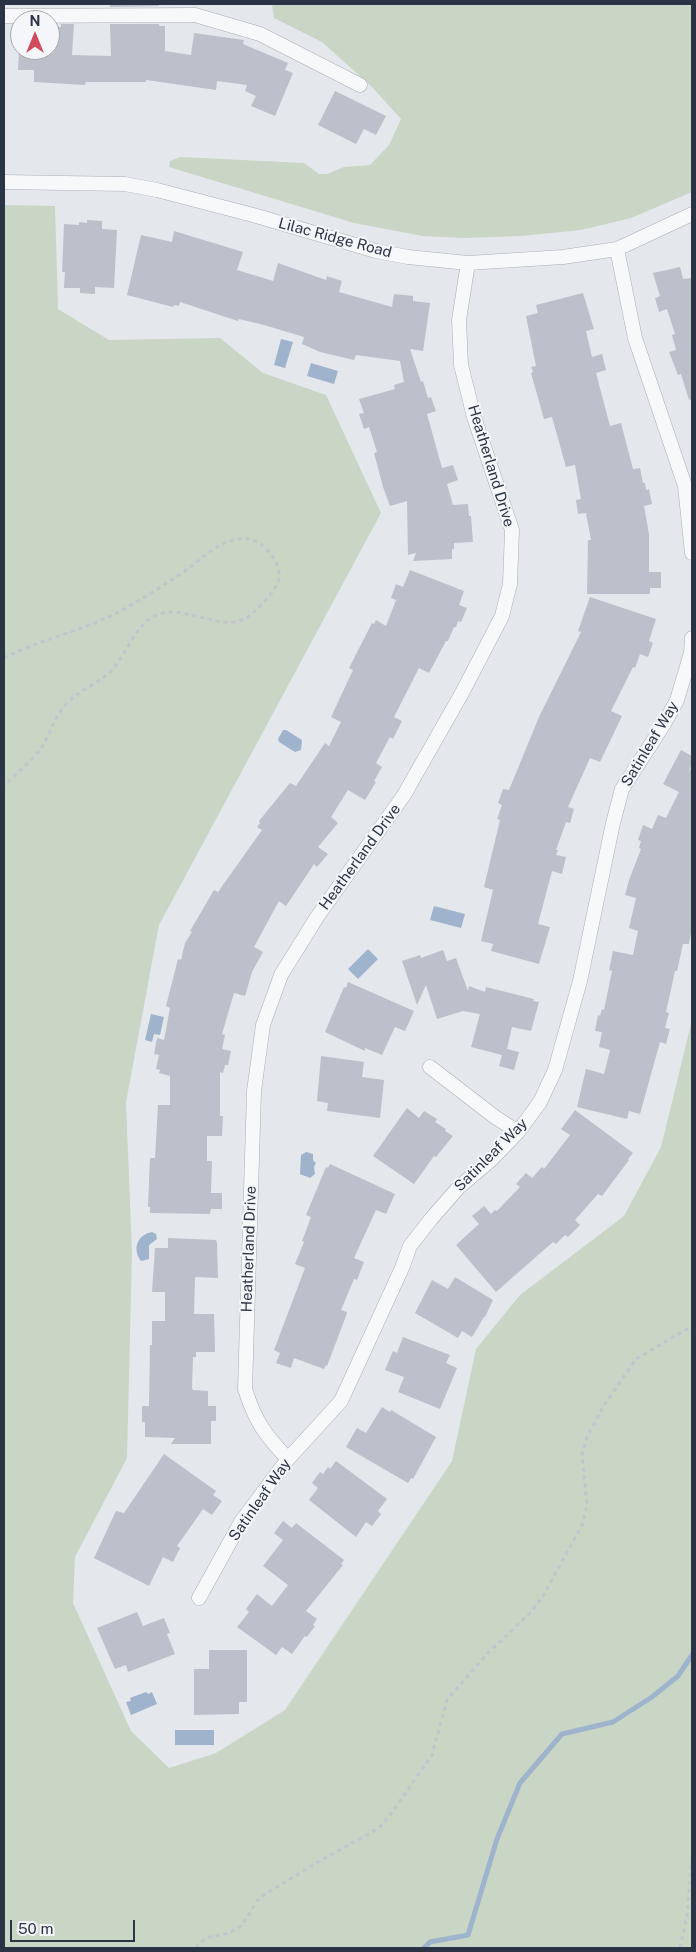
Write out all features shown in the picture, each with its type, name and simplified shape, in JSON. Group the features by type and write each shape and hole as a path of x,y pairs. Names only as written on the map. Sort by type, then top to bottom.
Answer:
{"street":[{"path":"4,16 195,15 260,34 360,85"},
{"name":"Lilac Ridge Road","path":"4,182 125,184 157,190 253,215 376,251 408,257 468,263 562,257 617,249 692,214"},
{"path":"617,249 634,338 685,486 692,553"},
{"name":"Heatherland Drive","path":"288,1459 265,1434 253,1413 246,1389 254,1091 263,1025 286,967 317,917 404,796 462,693 502,616 510,584 512,530 474,417 461,365 458,320 468,263"},
{"name":"Satinleaf Way","path":"199,1598 242,1522 288,1459 341,1401 402,1268 410,1246 459,1187 491,1160 518,1132 540,1102 555,1070 580,981 613,823 622,789 664,724 677,700 691,653 692,638"},
{"path":"430,1067 495,1117 518,1132"}],"path":[{"path":"4,658 87,627 124,609 167,583 221,544 236,539 248,539 261,544 277,564 279,576 276,587 254,613 243,620 230,623 179,613 165,613 152,618 140,628 110,672 83,689 67,703 57,716 49,736 38,753 4,786"},
{"path":"196,1948 205,1938 234,1931 242,1925 259,1898 381,1826 432,1755 447,1700 487,1654 537,1604 583,1523 587,1505 582,1456 587,1437 604,1405 636,1359 692,1326"},
{"path":"680,1948 687,1916 692,1855"}],"green space":[{"path":"272,4 692,4 692,192 631,218 581,230 521,236 464,238 423,236 354,223 169,167 170,161 180,157 304,163 319,174 327,174 344,167 370,165 389,145 401,119 372,87 322,42 274,18"},
{"path":"4,205 55,206 58,309 109,340 220,338 263,373 326,395 381,513 159,925 126,1102 132,1252 127,1458 75,1557 73,1603 131,1731 169,1768 216,1753 285,1710 452,1461 476,1349 520,1295 624,1216 661,1147 692,1020 692,1948 4,1948"}],"water":[{"path":"281,339 293,342 285,368 274,365"},
{"path":"311,363 338,371 334,384 307,376"},
{"path":"283,730 302,740 301,750 295,752 279,742 278,739"},
{"path":"434,906 465,914 461,928 430,920"},
{"path":"368,949 378,959 358,979 348,969"},
{"path":"151,1014 164,1017 160,1035 154,1034 152,1042 145,1040"},
{"path":"306,1152 313,1154 313,1160 316,1163 314,1167 315,1174 310,1178 300,1174 301,1155"},
{"path":"152,1232 156,1234 157,1239 149,1245 149,1259 141,1261 137,1252 137,1243 143,1236"},
{"path":"146,1692 148,1694 152,1692 157,1704 131,1715 126,1702 131,1701 130,1698"},
{"path":"175,1730 214,1730 214,1745 175,1745"}],"building":[{"path":"110,4 159,4 159,6 110,7"},
{"path":"61,24 74,24 72,55 111,56 110,24 159,24 159,26 165,26 165,51 191,55 194,33 244,40 243,44 288,63 285,70 293,73 275,116 251,106 256,96 245,91 247,85 217,81 216,90 146,80 146,82 86,82 85,85 34,82 34,70 18,70 18,60 60,60"},
{"path":"335,91 386,116 376,135 364,129 356,144 318,125"},
{"path":"87,220 102,221 102,229 117,230 114,288 95,287 95,294 80,293 80,288 64,288 65,272 62,272 64,224 79,225 79,222 87,223"},
{"path":"174,231 243,252 237,270 273,281 278,263 326,280 327,276 342,281 339,292 392,307 394,294 413,296 413,301 430,303 423,351 410,349 421,382 423,381 428,398 431,397 436,411 427,414 442,468 453,465 458,480 447,484 453,505 468,504 473,542 454,543 452,559 413,561 416,553 408,555 407,501 390,506 383,487 374,453 377,452 369,427 364,429 359,414 364,413 359,399 395,389 394,385 404,382 400,361 356,355 354,360 320,352 302,344 304,337 264,325 239,319 238,321 180,302 179,306 174,305 173,307 127,295 141,235 172,242"},
{"path":"680,267 683,279 692,278 692,399 689,400 681,374 678,375 669,352 676,350 672,335 675,334 667,309 659,312 655,298 660,296 653,273"},
{"path":"583,293 594,329 586,331 592,357 602,354 606,370 596,373 610,426 621,423 633,469 640,468 646,490 649,489 652,504 644,506 649,534 649,572 661,572 661,588 650,588 650,594 587,594 588,540 591,540 586,513 578,514 576,500 581,499 575,465 566,467 552,417 544,419 531,373 533,372 531,367 536,366 526,316 538,313 536,305"},
{"path":"410,570 464,591 459,605 467,608 461,622 458,621 456,627 454,627 429,673 419,668 394,717 402,721 393,739 390,737 376,763 382,767 374,781 376,782 365,800 348,790 331,817 338,823 318,847 328,854 317,867 314,864 286,906 279,901 254,947 263,952 252,972 245,996 234,993 222,1034 225,1035 222,1049 231,1051 228,1065 225,1065 223,1073 220,1072 220,1116 223,1116 222,1136 207,1136 207,1161 212,1161 211,1193 222,1193 222,1209 211,1209 210,1214 150,1213 150,1207 148,1207 150,1158 155,1158 158,1105 170,1105 170,1076 159,1073 160,1070 156,1069 159,1055 154,1054 157,1038 164,1040 170,1008 166,1006 178,959 181,960 185,943 192,932 190,931 214,890 218,892 262,830 257,827 260,823 259,821 290,783 296,786 325,743 329,746 341,722 331,717 353,670 349,668 372,623 374,624 376,620 386,626 396,600 391,598 396,584 403,587"},
{"path":"590,597 656,619 649,641 653,643 648,657 640,654 635,668 633,667 611,711 622,716 600,762 590,758 568,807 574,809 570,823 566,822 556,850 558,850 556,855 566,857 562,874 552,871 538,924 550,927 539,964 491,951 493,944 481,941 493,890 484,887 500,820 497,819 502,805 498,803 503,789 509,790 539,717 581,632 578,631"},
{"path":"681,750 692,756 692,764 688,773 692,767 692,927 689,944 683,944 677,971 675,971 666,1012 669,1013 665,1028 670,1029 666,1044 660,1042 640,1114 629,1111 627,1119 577,1107 586,1069 604,1074 610,1050 599,1047 602,1032 595,1031 598,1015 600,1016 602,1009 604,1010 612,971 609,970 613,951 633,955 638,931 629,928 636,898 625,895 641,849 639,848 641,841 638,840 643,825 652,829 658,815 666,818 679,792 663,784"},
{"path":"443,950 447,961 456,958 468,991 469,986 485,992 486,987 534,999 533,1001 539,1002 531,1031 512,1027 507,1049 519,1052 514,1070 499,1066 502,1055 471,1047 480,1014 463,1011 437,1019 426,985 417,1005 402,961 420,955 421,958"},
{"path":"348,982 414,1011 405,1031 395,1027 382,1055 365,1048 365,1051 325,1032 344,987 346,988"},
{"path":"321,1056 364,1062 362,1077 384,1080 380,1118 327,1111 328,1103 317,1101"},
{"path":"407,1108 419,1118 424,1111 437,1119 435,1122 453,1136 436,1157 434,1156 414,1184 373,1156"},
{"path":"575,1110 633,1153 602,1196 598,1194 575,1220 580,1225 568,1237 565,1235 556,1244 553,1242 496,1292 456,1245 479,1224 472,1216 484,1206 491,1214 495,1210 497,1211 520,1187 516,1184 526,1173 532,1178 542,1167 544,1169 570,1135 561,1129"},
{"path":"330,1164 395,1194 386,1214 376,1210 354,1258 364,1262 357,1280 354,1279 341,1310 347,1312 346,1316 327,1366 324,1369 294,1358 291,1368 276,1363 280,1353 274,1350 305,1268 295,1264 311,1217 306,1215 326,1167 328,1168"},
{"path":"168,1238 216,1240 217,1243 218,1278 195,1277 194,1314 214,1314 215,1352 196,1352 196,1357 193,1357 192,1388 193,1390 208,1391 208,1406 216,1406 216,1421 211,1421 211,1444 171,1444 175,1438 145,1437 145,1422 142,1422 142,1406 149,1406 152,1321 165,1321 165,1292 152,1292 155,1248 168,1248"},
{"path":"455,1277 493,1300 472,1337 462,1331 458,1338 415,1313 432,1280 448,1289"},
{"path":"403,1337 450,1355 446,1363 457,1368 440,1409 398,1392 404,1377 385,1370 393,1351 397,1353"},
{"path":"382,1407 390,1412 391,1410 436,1437 413,1479 411,1478 408,1483 346,1447 357,1428 366,1433"},
{"path":"164,1454 216,1491 213,1495 222,1501 212,1515 203,1509 177,1546 180,1548 173,1562 163,1557 149,1586 94,1558 116,1511 124,1513"},
{"path":"336,1461 387,1499 378,1511 381,1514 372,1526 366,1522 356,1537 309,1500 318,1488 312,1483 320,1472 323,1474"},
{"path":"283,1521 292,1528 296,1523 344,1560 341,1564 343,1565 306,1611 317,1619 313,1625 315,1626 292,1654 282,1647 276,1655 237,1627 249,1612 246,1609 257,1594 272,1606 288,1585 263,1566 283,1540 274,1533"},
{"path":"137,1612 143,1626 164,1618 170,1633 167,1634 175,1654 128,1672 126,1665 115,1669 97,1628"},
{"path":"209,1650 247,1650 247,1702 239,1702 239,1714 194,1715 194,1669 209,1669"}],"waterway":[{"path":"424,1948 430,1942 468,1935 497,1839 520,1783 562,1734 613,1722 652,1697 678,1676 692,1655"}]}
